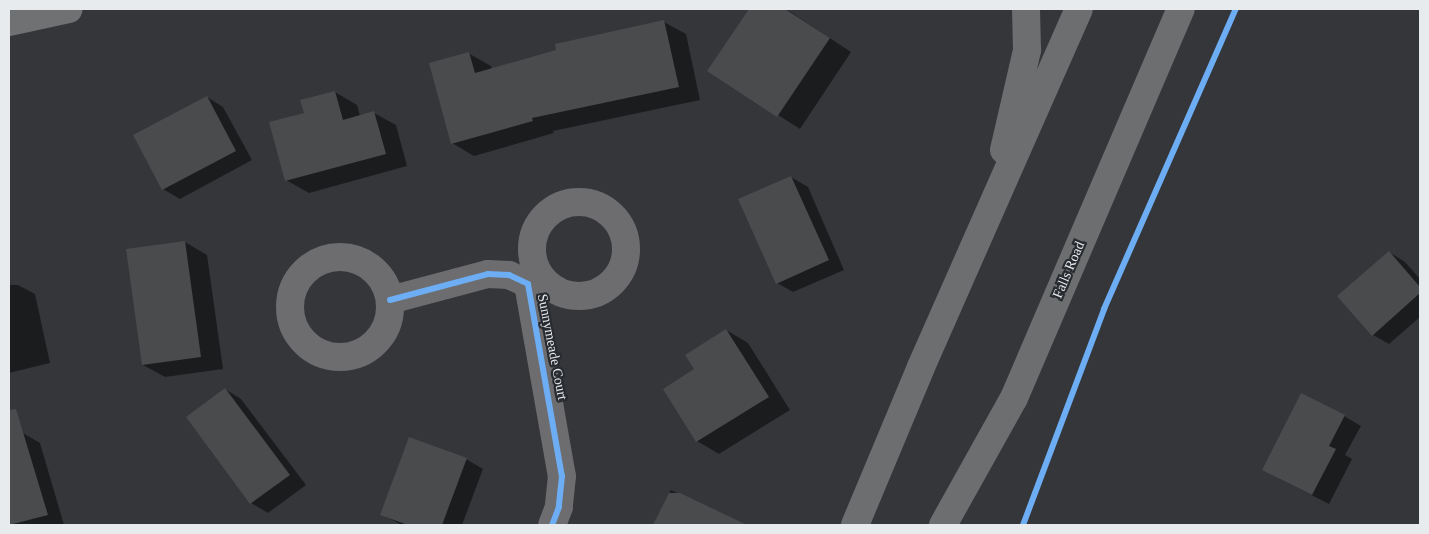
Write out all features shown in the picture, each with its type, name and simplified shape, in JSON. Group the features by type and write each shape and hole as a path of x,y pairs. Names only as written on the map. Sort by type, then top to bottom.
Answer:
{"main road":[{"path":"9,14 20,9"},
{"path":"9,22 69,9"},
{"path":"982,232 1009,130 1026,50 1026,9"},
{"path":"855,525 921,367 1079,9"},
{"name":"Falls Road","path":"943,525 1014,398 1180,9"}],"street":[{"name":"Sunnymeade Court","path":"390,300 488,274 508,275 534,280 562,476 559,507 552,525"}],"building":[{"path":"749,9 785,9 830,38 777,117 707,71"},
{"path":"664,20 679,87 532,118 533,121 451,144 429,63 469,52 475,73 556,50 555,44"},
{"path":"335,91 343,120 374,111 386,154 285,181 269,122 304,113 300,100"},
{"path":"207,96 236,151 162,190 133,135"},
{"path":"791,176 829,260 776,284 738,199"},
{"path":"185,241 201,357 142,365 126,249"},
{"path":"1389,251 1420,287 1420,293 1372,336 1337,296"},
{"path":"726,329 769,397 696,442 663,389 694,369 685,355"},
{"path":"225,388 290,475 250,504 186,417"},
{"path":"1301,393 1345,415 1329,446 1336,449 1312,495 1262,470"},
{"path":"16,409 48,515 9,525 9,410"},
{"path":"409,437 467,458 442,525 408,525 380,515"},
{"path":"669,493 680,493 747,525 653,525"}],"cycle path":[{"path":"1023,525 1104,309 1236,9"},
{"path":"390,300 488,274 509,275 528,284 562,476 559,507 552,525"}]}
